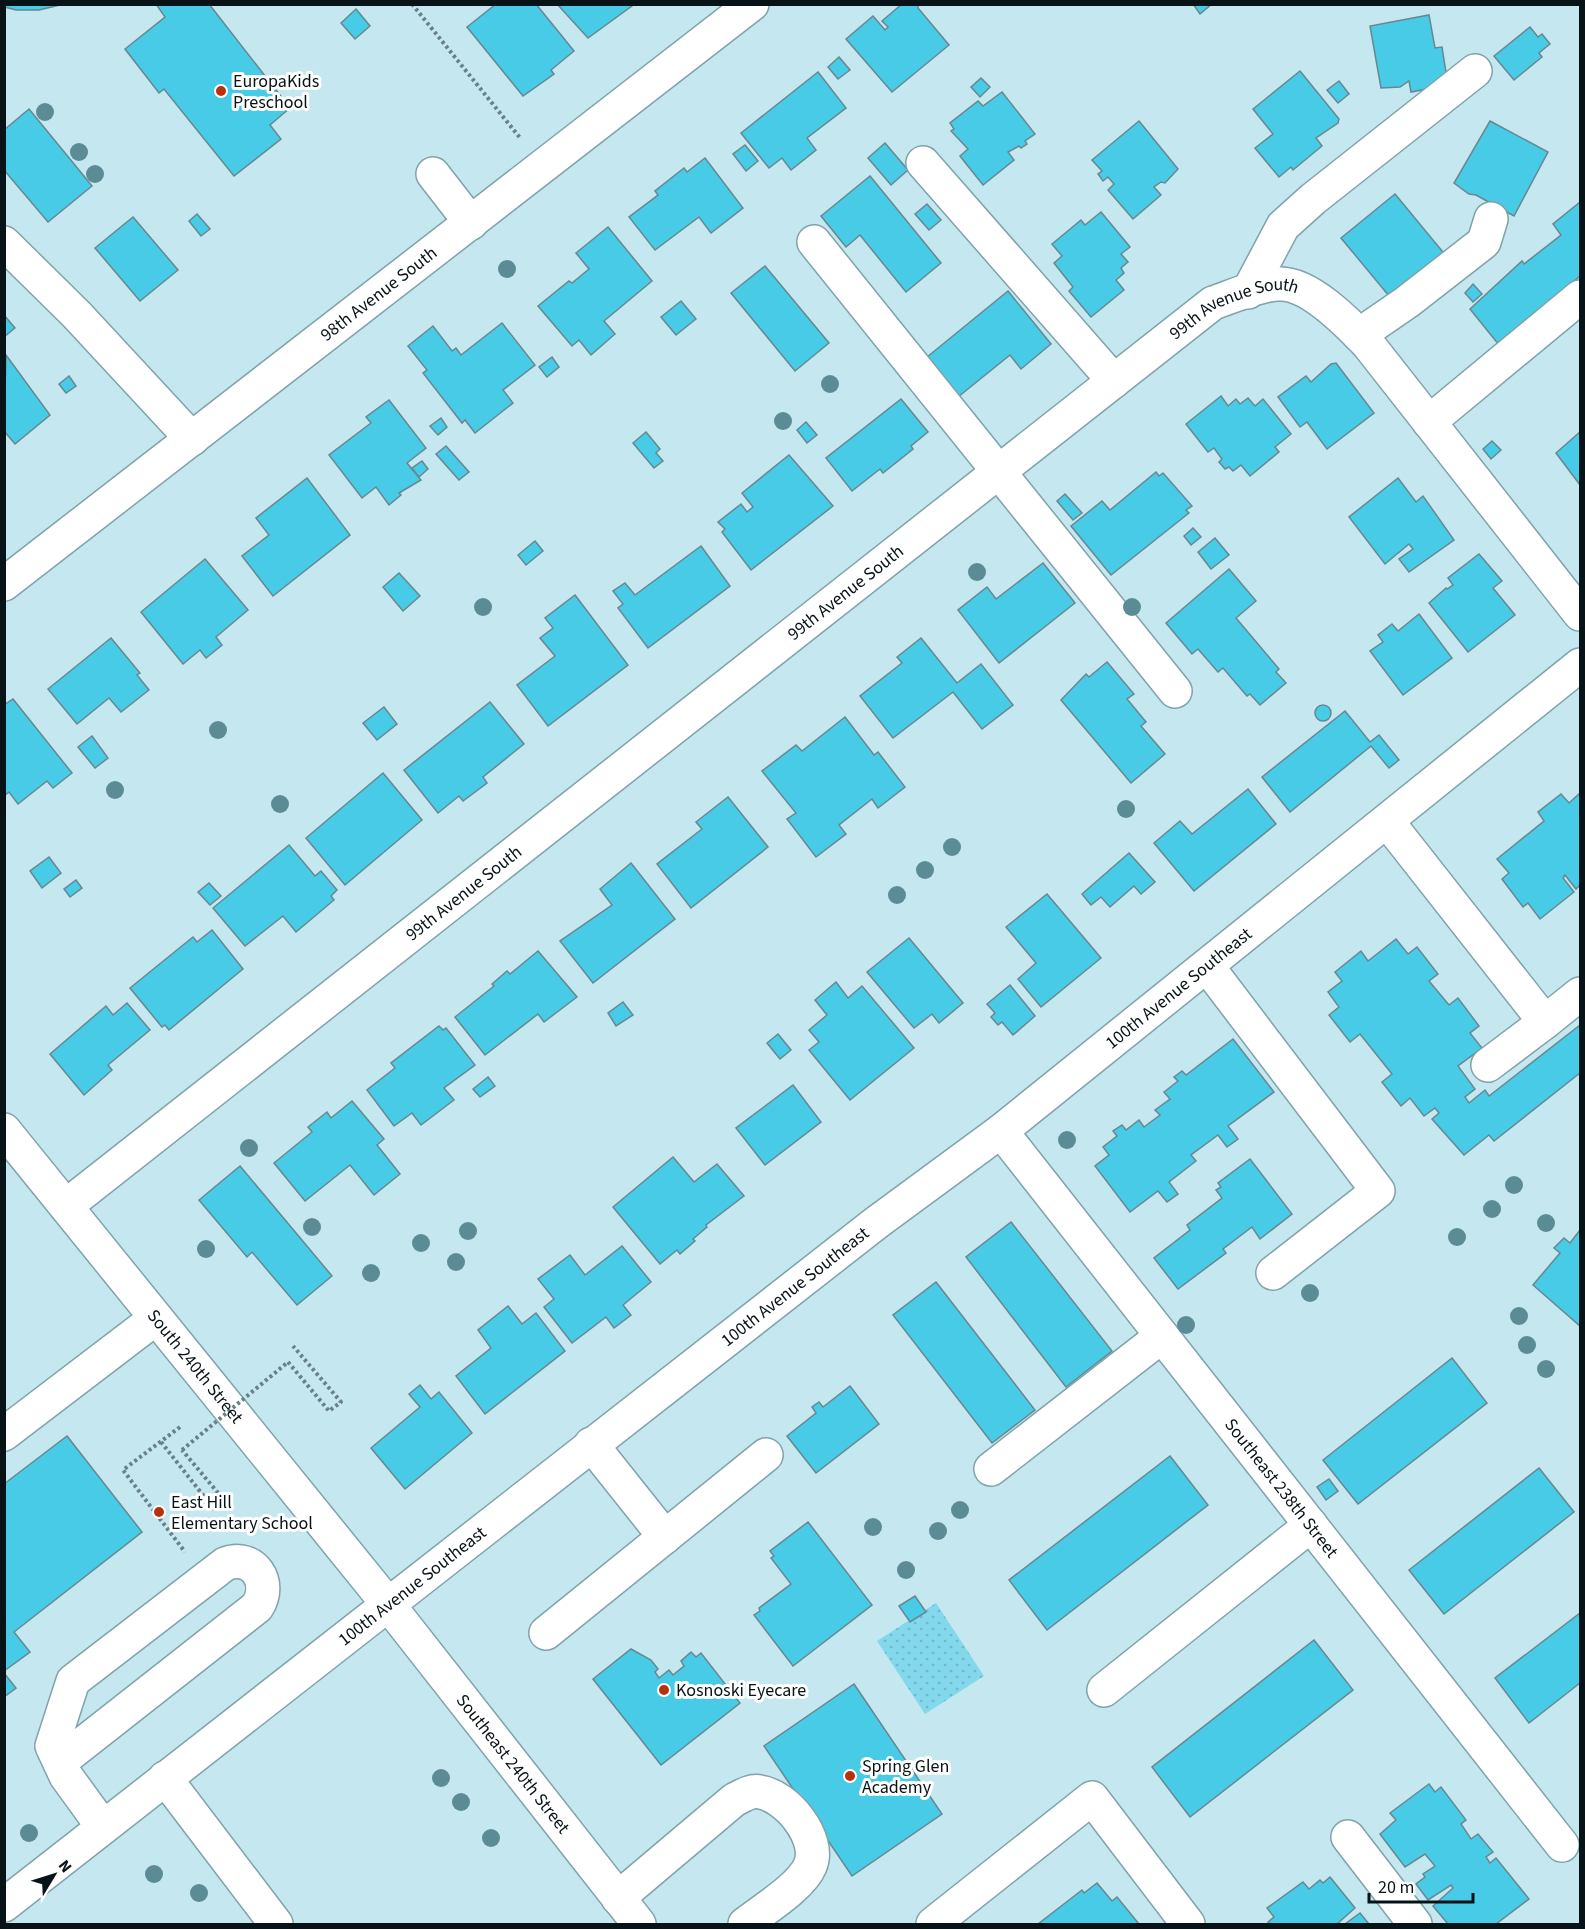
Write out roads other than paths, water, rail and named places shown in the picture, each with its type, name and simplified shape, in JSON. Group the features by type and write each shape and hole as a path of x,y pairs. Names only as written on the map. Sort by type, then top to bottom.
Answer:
{"street":[{"name":"98th Avenue South","path":"10,568 192,439 544,167 736,9"},
{"path":"1248,292 1283,226 1339,177 1475,71"},
{"path":"923,163 1114,381"},
{"path":"433,174 471,223"},
{"path":"1359,334 1407,302 1485,243 1491,219"},
{"path":"814,242 1175,691"},
{"path":"4,243 76,315 192,439"},
{"name":"99th Avenue South","path":"66,1206 1213,303 1281,284 1312,294 1359,334 1581,614"},
{"path":"1429,422 1581,297"},
{"name":"100th Avenue Southeast","path":"4,1905 591,1444 876,1223 1001,1131 1581,665"},
{"path":"1387,821 1545,1022"},
{"path":"1207,966 1378,1191 1273,1273"},
{"path":"1488,1065 1581,994"},
{"name":"South 240th Street","path":"4,1130 387,1603"},
{"name":"Southeast 238th Street","path":"1001,1131 1562,1845"},
{"path":"4,1434 156,1318"},
{"path":"991,1469 1162,1336"},
{"path":"591,1444 665,1537"},
{"path":"546,1633 766,1455"},
{"path":"1104,1690 1311,1525"},
{"path":"61,1761 257,1607 263,1596 262,1582 258,1572 249,1563 237,1559 225,1563 73,1681 52,1746 61,1761 66,1776 103,1827"},
{"name":"Southeast 240th Street","path":"387,1603 639,1924"},
{"path":"165,1778 276,1924"},
{"path":"618,1898 734,1800 750,1792 760,1792 791,1810 809,1838 813,1848 813,1859 804,1877 745,1924"},
{"path":"933,1924 1092,1798 1188,1924"},
{"path":"1348,1838 1415,1924"}],"place":[{"name":"EuropaKids Preschool","path":"221,91"},
{"name":"East Hill Elementary School","path":"159,1512"},
{"name":"Kosnoski Eyecare","path":"664,1690"},
{"name":"Spring Glen Academy","path":"850,1776"}]}
